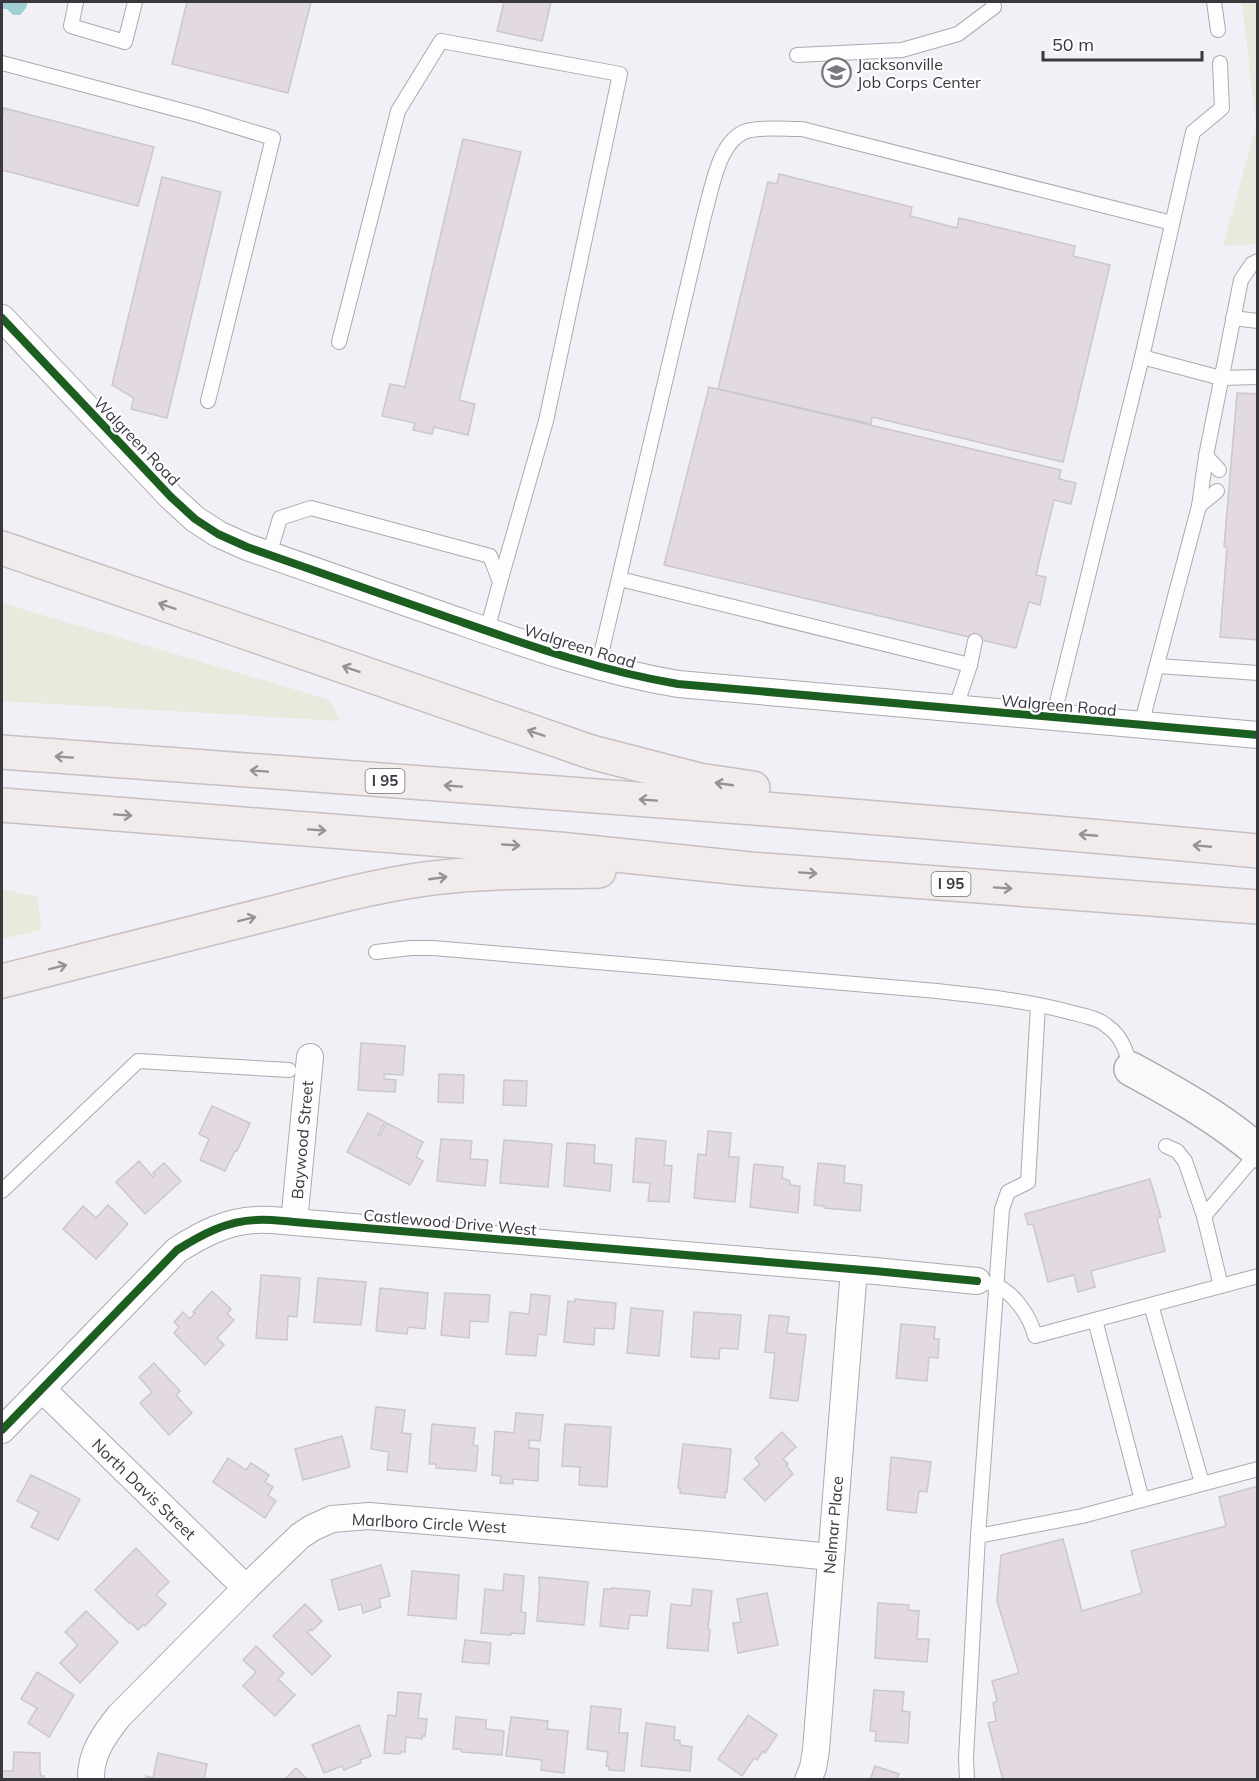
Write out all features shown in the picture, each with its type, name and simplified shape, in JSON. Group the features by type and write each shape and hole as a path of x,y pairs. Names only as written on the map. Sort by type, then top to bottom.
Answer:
{"highway":[{"path":"2,548 591,752 699,780 989,827"},
{"name":"I 95","path":"2,752 989,827 1257,851"},
{"name":"I 95","path":"2,805 547,848 750,869 1257,907"},
{"path":"2,981 389,884 497,872 750,869"}],"street":[{"name":"Walgreen Road","path":"2,318 171,497 195,519 218,534 269,555 487,631 598,667 678,684 1257,735"},
{"name":"Baywood Street","path":"294,1222 299,1064"},
{"path":"1131,1069 1194,1105 1257,1151"},
{"name":"Castlewood Drive West","path":"2,1430 177,1250 199,1237 236,1222 257,1220 294,1222 854,1269 987,1283"},
{"name":"Nelmar Place","path":"808,1779 813,1768 816,1750 854,1269"},
{"name":"North Davis Street","path":"42,1389 246,1588"},
{"name":"Marlboro Circle West","path":"92,1769 104,1735 118,1716 300,1536 332,1519 369,1516 831,1557"}],"lane":[{"path":"76,2 71,26 125,42 135,2"},
{"path":"797,55 902,50 958,34 994,7 993,2"},
{"path":"1214,2 1218,30"},
{"path":"339,342 398,111 441,41 620,74 546,421 487,631"},
{"path":"2,63 198,115 273,138 208,401"},
{"path":"1053,718 1142,357 1193,132 1222,108 1220,63"},
{"path":"598,667 704,216 724,150 734,136 749,130 802,129 1172,223"},
{"path":"1141,725 1198,506 1241,280 1251,264 1257,261"},
{"path":"1233,318 1257,321"},
{"path":"1142,357 1221,378 1257,377"},
{"path":"1206,456 1219,470"},
{"path":"1198,506 1217,491"},
{"path":"269,555 280,518 311,508 490,556 500,582"},
{"path":"620,579 970,665"},
{"path":"955,710 970,665 975,641"},
{"path":"1158,666 1257,673"},
{"path":"376,952 433,948 937,991 1038,1005 1092,1018 1108,1026 1119,1038 1126,1051 1131,1069"},
{"path":"967,1779 966,1758 978,1536 987,1283 1002,1209 1008,1192 1028,1182 1038,1005"},
{"path":"2,1191 138,1061 299,1064"},
{"path":"1166,1146 1177,1150 1185,1161 1204,1216 1221,1286"},
{"path":"1204,1216 1257,1151"},
{"path":"987,1283 1014,1299 1032,1324 1035,1336 1257,1276"},
{"path":"1151,1305 1202,1484"},
{"path":"1095,1320 1142,1500"},
{"path":"978,1536 1082,1516 1257,1469"}],"shaded area":[{"path":"1242,2 1257,2 1257,244 1223,246 1256,127"},
{"path":"2,603 330,700 340,721 2,701"},
{"path":"2,889 38,897 41,930 2,939"}],"water":[{"path":"2,2 28,2 20,15 13,15 7,9 2,9"}],"building":[{"path":"187,2 311,2 288,93 172,64"},
{"path":"504,2 551,2 542,41 497,31"},
{"path":"4,108 154,147 138,206 2,170"},
{"path":"463,139 521,152 459,400 475,404 468,435 434,427 432,434 413,430 415,423 382,416 390,384 405,387"},
{"path":"779,174 912,207 910,216 957,228 959,218 1075,246 1073,256 1110,265 1063,462 872,417 871,424 718,389 768,182 777,184"},
{"path":"162,177 221,192 167,418 131,409 134,398 112,385"},
{"path":"709,387 1061,470 1059,479 1076,483 1071,504 1054,500 1036,575 1046,577 1040,605 1029,602 1016,648 664,565"},
{"path":"1237,393 1258,394 1258,640 1220,637 1227,547 1224,547"},
{"path":"361,1043 405,1046 403,1075 384,1074 384,1079 396,1080 395,1092 358,1090"},
{"path":"439,1074 464,1075 463,1103 438,1102"},
{"path":"504,1080 527,1081 526,1106 503,1105"},
{"path":"212,1106 250,1123 225,1171 200,1160 209,1139 199,1134"},
{"path":"368,1113 385,1122 378,1135 380,1136 387,1123 423,1142 416,1157 423,1161 410,1185 347,1152"},
{"path":"708,1131 731,1133 729,1157 739,1157 735,1202 694,1198 698,1154 706,1155"},
{"path":"636,1138 666,1141 664,1165 672,1166 669,1202 648,1201 650,1183 633,1182"},
{"path":"441,1139 472,1141 470,1159 488,1160 485,1186 437,1181"},
{"path":"504,1140 552,1144 548,1187 500,1183"},
{"path":"567,1143 595,1145 594,1163 612,1165 610,1191 564,1186"},
{"path":"139,1161 153,1177 155,1175 153,1173 164,1163 181,1181 145,1214 116,1182"},
{"path":"818,1163 845,1166 844,1183 862,1185 860,1211 814,1205"},
{"path":"754,1164 783,1167 782,1178 790,1181 790,1185 800,1186 798,1213 750,1207"},
{"path":"1150,1179 1161,1217 1157,1218 1165,1251 1091,1271 1095,1287 1078,1292 1074,1275 1048,1282 1033,1224 1028,1225 1025,1214"},
{"path":"108,1205 128,1224 96,1259 63,1229 83,1206 96,1218"},
{"path":"261,1275 300,1278 297,1317 288,1316 287,1340 256,1338"},
{"path":"318,1278 366,1282 361,1325 314,1322"},
{"path":"380,1288 428,1293 425,1329 408,1327 407,1334 376,1331"},
{"path":"212,1291 231,1309 227,1314 234,1320 217,1338 224,1345 205,1365 174,1333 179,1327 174,1322 183,1312 190,1319 195,1313 193,1312"},
{"path":"445,1293 490,1295 488,1322 470,1321 469,1338 441,1335"},
{"path":"531,1294 550,1296 546,1335 538,1334 536,1356 506,1354 510,1312 529,1314"},
{"path":"575,1299 616,1303 614,1329 595,1328 594,1345 564,1342 568,1301 575,1302"},
{"path":"631,1308 663,1311 659,1356 627,1353"},
{"path":"694,1312 741,1315 738,1349 720,1348 719,1359 691,1357"},
{"path":"769,1315 789,1317 787,1333 806,1335 798,1401 770,1398 775,1353 765,1352"},
{"path":"901,1324 935,1327 934,1339 939,1339 938,1358 929,1357 927,1381 896,1378"},
{"path":"154,1363 180,1391 176,1395 192,1413 169,1435 140,1403 152,1392 139,1377"},
{"path":"376,1407 405,1410 402,1433 411,1434 407,1472 387,1470 389,1452 371,1449"},
{"path":"516,1413 543,1415 540,1441 529,1440 529,1448 539,1449 538,1481 513,1479 513,1484 500,1483 501,1476 492,1475 495,1431 514,1433"},
{"path":"432,1424 475,1428 473,1445 478,1446 476,1471 436,1468 436,1464 429,1464"},
{"path":"565,1424 611,1427 607,1487 579,1485 580,1467 562,1466"},
{"path":"782,1432 796,1447 783,1459 793,1474 765,1501 744,1479 760,1464 755,1458"},
{"path":"342,1436 350,1467 303,1480 295,1449"},
{"path":"683,1444 731,1449 725,1498 680,1493 680,1488 678,1488"},
{"path":"891,1457 931,1462 927,1492 919,1491 916,1513 887,1510"},
{"path":"228,1458 246,1470 251,1463 269,1475 265,1482 273,1487 268,1495 276,1501 265,1518 213,1482"},
{"path":"31,1475 80,1499 58,1540 31,1527 39,1512 17,1501"},
{"path":"1258,1486 1258,1780 1003,1780 988,1723 996,1721 993,1703 997,1701 992,1681 1019,1673 997,1601 1001,1555 1063,1539 1082,1611 1142,1593 1131,1551 1226,1526 1219,1497"},
{"path":"136,1548 169,1582 156,1595 166,1604 145,1626 143,1625 138,1630 95,1590"},
{"path":"381,1565 390,1596 379,1599 381,1607 363,1613 361,1604 339,1610 331,1580"},
{"path":"412,1571 459,1575 456,1619 408,1615"},
{"path":"504,1574 524,1576 521,1612 526,1613 524,1634 481,1633 485,1589 503,1591"},
{"path":"539,1577 588,1582 584,1625 537,1621"},
{"path":"604,1589 650,1591 647,1616 630,1615 628,1629 600,1626"},
{"path":"693,1589 712,1591 708,1651 667,1648 671,1604 691,1606"},
{"path":"767,1593 778,1645 738,1653 733,1623 741,1622 737,1599"},
{"path":"878,1603 909,1605 908,1610 919,1611 917,1639 929,1639 927,1662 875,1658"},
{"path":"305,1604 322,1621 312,1631 311,1629 307,1632 331,1656 312,1675 273,1636"},
{"path":"86,1611 118,1642 80,1683 60,1663 78,1645 65,1632"},
{"path":"465,1640 491,1643 489,1664 462,1662"},
{"path":"256,1646 284,1673 278,1679 295,1695 275,1716 243,1686 256,1672 243,1660"},
{"path":"37,1672 74,1695 49,1737 28,1723 37,1708 21,1699"},
{"path":"874,1690 904,1692 902,1711 910,1712 908,1743 875,1741 876,1731 870,1731"},
{"path":"398,1692 421,1694 418,1718 427,1719 425,1736 422,1736 422,1739 406,1737 405,1752 384,1753 388,1715 396,1716"},
{"path":"591,1706 621,1709 619,1733 628,1733 624,1771 609,1770 606,1766 608,1752 587,1749"},
{"path":"748,1715 777,1735 765,1753 763,1751 757,1760 754,1758 742,1776 718,1759"},
{"path":"456,1717 486,1720 486,1729 504,1731 502,1755 462,1752 460,1749 453,1749"},
{"path":"511,1717 548,1721 547,1729 568,1731 564,1773 541,1770 542,1760 506,1756"},
{"path":"646,1723 675,1727 674,1740 680,1740 680,1745 692,1747 690,1771 641,1766"},
{"path":"359,1725 371,1756 344,1770 342,1766 324,1773 312,1745"},
{"path":"14,1752 40,1753 40,1772 44,1780 2,1780 2,1771 13,1771"},
{"path":"158,1753 207,1764 204,1780 146,1780 146,1776 153,1778"},
{"path":"875,1766 899,1774 897,1780 870,1780"},
{"path":"296,1768 308,1780 284,1780"}],"cycle path":[{"path":"2,318 171,497 195,519 218,534 247,547 535,647 620,672 678,684 1258,735"},
{"path":"2,1430 177,1250 214,1230 245,1221 275,1220 977,1281"}],"place":[{"name":"Jacksonville Job Corps Center","path":"836,73"}]}
